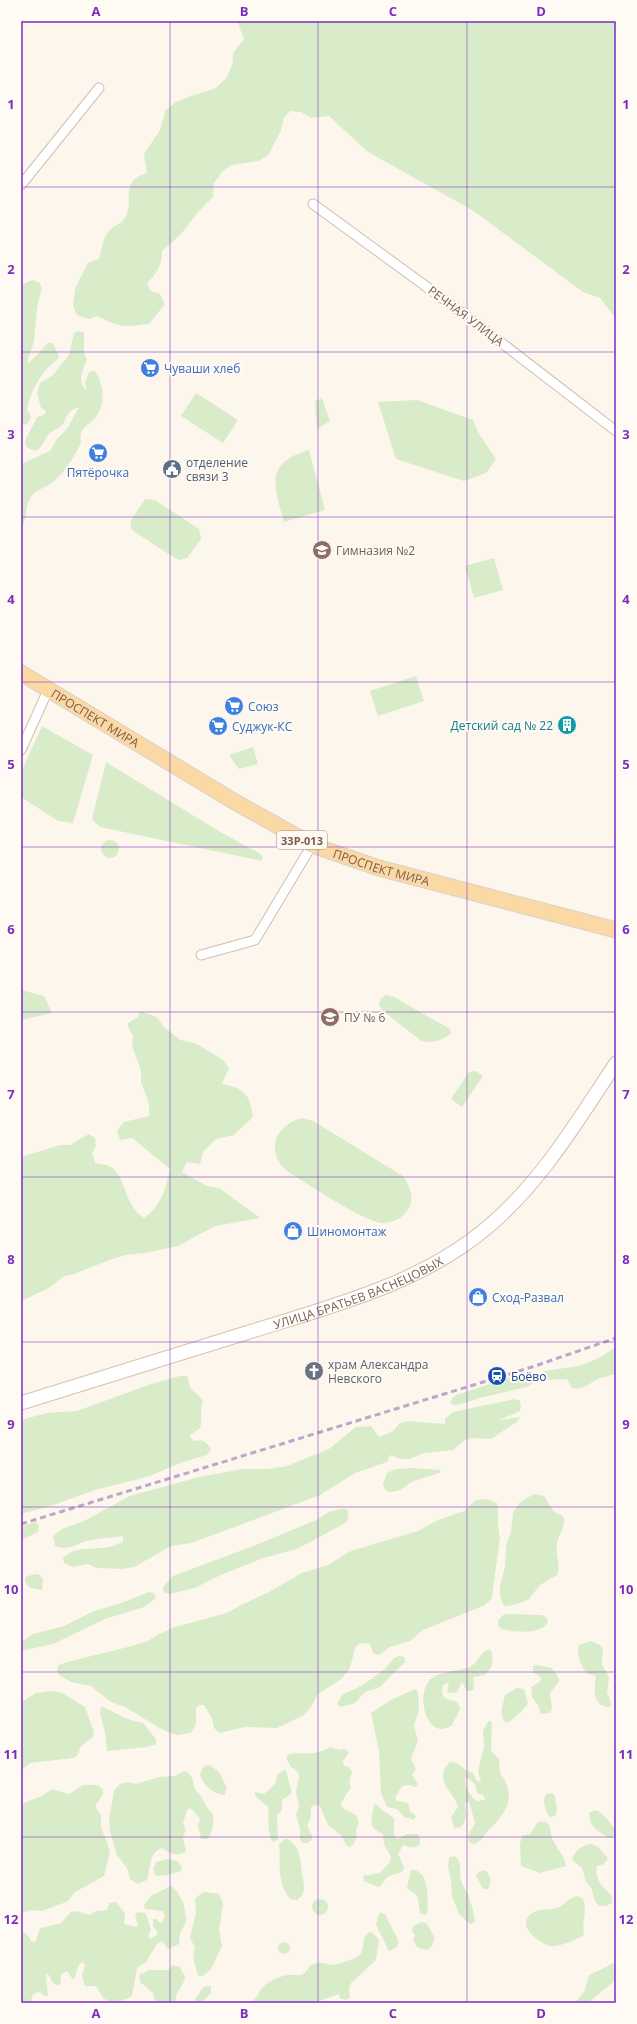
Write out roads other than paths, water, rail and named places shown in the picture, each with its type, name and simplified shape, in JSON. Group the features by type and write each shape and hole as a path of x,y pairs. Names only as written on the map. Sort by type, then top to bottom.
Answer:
{"main road":[{"name":"ПРОСПЕКТ МИРА","path":"21,673 235,802 312,845 379,868 616,930"},
{"name":"УЛИЦА БРАТЬЕВ ВАСНЕЦОВЫХ","path":"21,1403 376,1290 437,1262 479,1235 531,1185 559,1148 616,1063"}],"street":[{"path":"21,185 99,88"},
{"name":"РЕЧНАЯ УЛИЦА","path":"313,204 468,317 616,431"},
{"path":"21,750 48,690"},
{"path":"201,955 255,940 312,845"}],"railway":[{"path":"21,1524 532,1367 616,1338"}],"place":[{"name":"Чуваши хлеб","path":"150,368"},
{"name":"Пятёрочка","path":"98,453"},
{"name":"отделение связи 3","path":"172,469"},
{"name":"Гимназия №2","path":"322,550"},
{"name":"Союз","path":"234,706"},
{"name":"Детский сад № 22","path":"567,725"},
{"name":"Суджук-КС","path":"218,726"},
{"name":"ПУ № 6","path":"330,1017"},
{"name":"Шиномонтаж","path":"293,1231"},
{"name":"Сход-Развал","path":"478,1297"},
{"name":"храм Александра Невского","path":"314,1371"},
{"name":"Боёво","path":"497,1376"}]}
